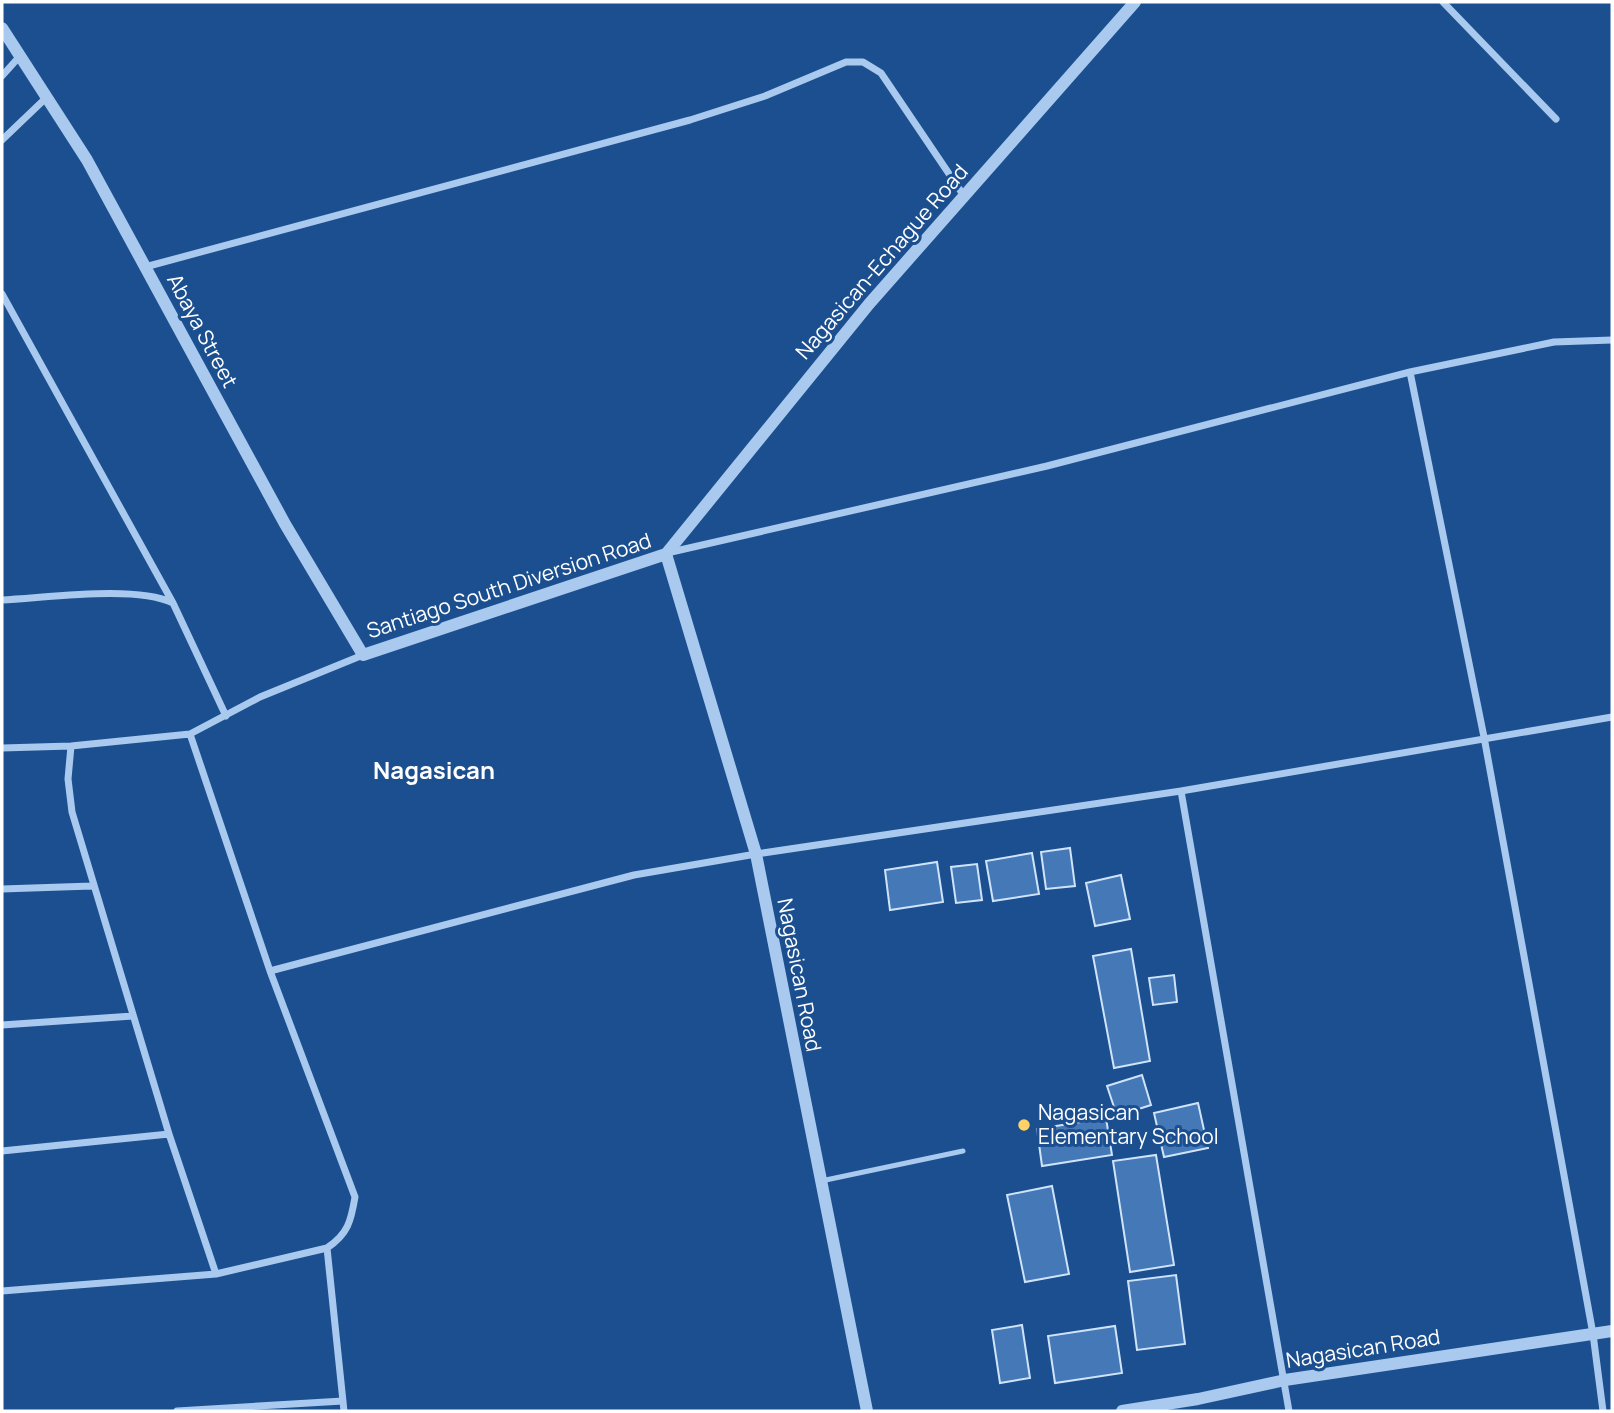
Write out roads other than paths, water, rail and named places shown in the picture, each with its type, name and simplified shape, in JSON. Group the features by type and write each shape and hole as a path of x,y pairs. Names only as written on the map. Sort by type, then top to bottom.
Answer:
{"street":[{"name":"Nagasican-Echague Road","path":"666,554 869,304 1135,2"},
{"path":"1443,2 1556,119"},
{"name":"Abaya Street","path":"2,29 48,95 285,524 363,654"},
{"path":"2,76 20,56"},
{"path":"145,267 690,120 765,96 846,62 863,62 881,72 964,196"},
{"path":"2,140 48,95"},
{"path":"2,293 173,603 226,716"},
{"path":"666,554 1047,466 1410,372 1554,342 1612,340"},
{"path":"1410,372 1484,737 1593,1334 1604,1411"},
{"name":"Santiago South Diversion Road","path":"363,654 666,554"},
{"name":"Nagasican Road","path":"666,554 755,854 867,1411"},
{"path":"2,600 121,595 158,596 173,603"},
{"path":"2,748 71,746 190,734 260,696 363,654"},
{"path":"270,971 561,892 634,875 755,854 1181,792 1612,716"},
{"path":"2,1291 216,1274 327,1248 340,1240 351,1224 355,1197 270,971 190,734"},
{"path":"71,746 69,795 92,886 169,1134 216,1274"},
{"path":"1181,792 1289,1411"},
{"path":"2,889 92,886"},
{"path":"2,1025 133,1016"},
{"path":"2,1151 169,1134"},
{"path":"327,1248 344,1411"},
{"name":"Nagasican Road","path":"1122,1411 1198,1399 1285,1380 1612,1331"},
{"path":"177,1411 343,1401"}],"lane":[{"path":"821,1181 962,1151"}],"place":[{"name":"Nagasican Elementary School","path":"1024,1125"}],"district":[{"name":"Nagasican","path":"434,771"}]}
